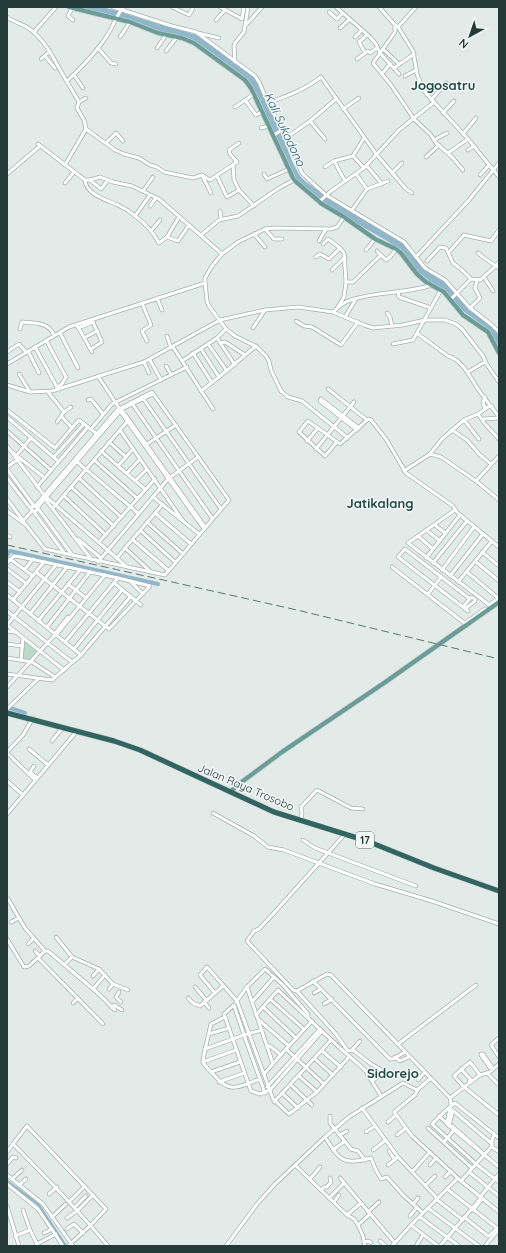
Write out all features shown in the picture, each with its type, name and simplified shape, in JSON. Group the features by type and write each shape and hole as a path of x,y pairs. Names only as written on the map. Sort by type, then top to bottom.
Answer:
{"highway":[{"name":"Jalan Raya Trosobo","path":"7,710 140,750 233,789 274,812 375,842 499,890"},
{"name":"Jalan Raya Trosobo","path":"32,718 122,740 233,789 275,810 301,817 347,834"}],"main road":[{"path":"70,7 130,22 194,43 248,82 294,180 319,202 344,217 375,239 396,249 404,256 417,274 441,290 451,299 463,315 488,332 499,353"},
{"path":"233,789 300,740 490,607 499,599"}],"street":[{"path":"34,32 56,7"},
{"path":"70,7 68,16 73,20"},
{"path":"113,7 174,27 219,38"},
{"path":"172,7 189,15 193,8"},
{"path":"220,7 242,19 244,7"},
{"path":"233,61 235,43 244,33 248,7"},
{"path":"245,26 261,7"},
{"path":"336,7 367,35 380,53 399,74"},
{"path":"379,7 396,26 411,47 414,54 420,85 427,95 468,139 499,177"},
{"path":"416,7 396,26 396,31 373,63 391,84 414,119 432,135 434,140 463,170"},
{"path":"67,81 74,75 108,35 115,18 122,9"},
{"path":"216,20 225,10"},
{"path":"329,12 337,19 342,13"},
{"path":"7,17 15,23 26,26 34,32 50,51 79,102"},
{"path":"340,28 350,19"},
{"path":"120,37 130,22"},
{"path":"355,37 362,30"},
{"path":"196,32 257,78 302,173 326,195 404,242 425,268 445,280 470,308 488,321 499,332"},
{"path":"157,48 169,35"},
{"path":"365,53 359,42 367,35"},
{"path":"166,51 177,37"},
{"path":"98,48 111,63 116,64"},
{"path":"357,59 368,51 370,53 377,48"},
{"path":"383,49 399,64"},
{"path":"41,59 50,51"},
{"path":"394,68 414,54"},
{"path":"45,56 54,68"},
{"path":"382,74 390,64"},
{"path":"405,76 416,70"},
{"path":"74,75 84,88"},
{"path":"268,103 286,98 321,77 377,155 406,189 412,193"},
{"path":"319,202 326,195 366,167 399,130 414,119 432,101 446,83"},
{"path":"427,95 435,86"},
{"path":"235,107 254,94"},
{"path":"86,98 79,102 77,108 84,120 86,129 114,150 139,158 150,166 157,167 167,173 193,178 202,175"},
{"path":"343,109 359,98"},
{"path":"286,138 310,121 336,99"},
{"path":"245,100 256,115 262,112"},
{"path":"443,113 454,101"},
{"path":"463,134 476,118"},
{"path":"310,121 325,139"},
{"path":"261,128 269,126"},
{"path":"65,165 86,129"},
{"path":"274,135 282,131"},
{"path":"106,143 116,133 123,141"},
{"path":"434,140 446,133"},
{"path":"325,167 334,161 353,156 364,138"},
{"path":"448,153 468,139"},
{"path":"239,143 229,150 236,162 233,165 234,180 238,190 254,206"},
{"path":"7,174 39,145 85,180 100,177 132,186 150,194 221,253"},
{"path":"426,156 439,145"},
{"path":"468,150 474,146"},
{"path":"353,156 382,184"},
{"path":"334,161 345,181"},
{"path":"392,173 402,163"},
{"path":"416,256 469,200 499,163"},
{"path":"202,175 210,180 233,165"},
{"path":"480,175 489,165"},
{"path":"264,174 267,179 289,169"},
{"path":"65,182 74,172"},
{"path":"356,174 367,189"},
{"path":"202,175 211,194"},
{"path":"217,176 227,197 238,190"},
{"path":"143,191 153,177"},
{"path":"85,180 86,185 99,197 121,206 135,216 151,231 159,243 167,237 179,217"},
{"path":"90,180 101,189 108,180"},
{"path":"201,235 218,220 238,216 285,184 294,180"},
{"path":"352,210 367,189 388,181"},
{"path":"135,216 150,194"},
{"path":"150,206 156,198"},
{"path":"220,211 221,219"},
{"path":"344,217 336,228 265,228 221,253 205,278 205,283 207,303 226,329 235,336 256,346 266,356 279,388 284,394 290,398 302,401 348,438"},
{"path":"151,231 160,220"},
{"path":"167,237 178,241 189,225"},
{"path":"265,228 274,239 282,239"},
{"path":"319,241 326,229"},
{"path":"449,252 463,235 469,235 490,241 499,230"},
{"path":"254,234 265,247"},
{"path":"323,244 328,239 343,251 345,257 346,282 344,296 338,307 333,312"},
{"path":"366,250 375,239"},
{"path":"427,261 440,247 446,248 453,263 471,279 477,280 480,280 498,267 499,262"},
{"path":"316,256 320,254 329,259 340,248"},
{"path":"377,250 387,260 396,249"},
{"path":"478,253 498,267"},
{"path":"346,282 353,282 381,255"},
{"path":"332,270 345,257"},
{"path":"484,277 493,291"},
{"path":"451,299 471,279"},
{"path":"470,308 480,298 475,288 477,280"},
{"path":"7,363 60,332 142,303 205,283"},
{"path":"338,307 351,300 432,285"},
{"path":"393,344 411,342 418,334 441,290"},
{"path":"398,291 398,297 431,308"},
{"path":"344,296 351,300"},
{"path":"157,298 162,310"},
{"path":"345,317 356,299"},
{"path":"142,303 151,325 142,331 146,341"},
{"path":"8,387 30,392 48,392 150,360 220,320 265,310 298,307 333,312 374,328 425,320 445,320 456,324 462,329 484,356 486,363 499,382"},
{"path":"253,328 265,310"},
{"path":"387,313 390,317 392,326"},
{"path":"78,326 92,351 102,342 92,321"},
{"path":"296,321 304,326 312,327 341,345 358,322"},
{"path":"20,329 22,322 44,324 52,330 54,335"},
{"path":"182,360 217,338 226,329"},
{"path":"60,332 78,368"},
{"path":"84,338 97,332"},
{"path":"418,334 448,356 454,358 468,372 499,418 483,419"},
{"path":"167,336 172,347 213,409"},
{"path":"217,338 235,365"},
{"path":"46,340 67,378 57,388"},
{"path":"220,343 225,342 246,355"},
{"path":"12,360 7,353 20,344 27,352 39,373"},
{"path":"208,344 227,371"},
{"path":"201,391 235,365 256,346"},
{"path":"35,347 57,388"},
{"path":"201,349 219,377"},
{"path":"228,355 236,349"},
{"path":"193,354 212,383"},
{"path":"150,360 161,380"},
{"path":"144,362 149,374"},
{"path":"468,372 482,363 486,363"},
{"path":"166,366 171,374"},
{"path":"37,487 58,461 109,406 186,367"},
{"path":"19,374 30,392"},
{"path":"98,376 120,409 147,444 169,478"},
{"path":"328,389 367,420 370,419 373,421 390,445 404,471 454,506 455,510 460,515 499,547"},
{"path":"48,392 64,412"},
{"path":"7,499 44,549 98,562 164,575 229,500 153,394 120,409 76,460"},
{"path":"143,398 221,509"},
{"path":"485,398 483,402 485,409"},
{"path":"342,417 321,399 320,401 358,429"},
{"path":"88,400 91,400 103,414"},
{"path":"316,449 354,402"},
{"path":"132,403 212,518"},
{"path":"404,471 430,454 437,444 464,420 492,406"},
{"path":"57,422 64,412 71,407"},
{"path":"120,409 127,422 205,528"},
{"path":"24,522 120,409"},
{"path":"7,410 55,448 79,420 97,434"},
{"path":"478,414 499,439"},
{"path":"61,416 72,428"},
{"path":"7,417 58,461"},
{"path":"336,442 325,456 299,432 307,420 340,444 367,420"},
{"path":"464,420 479,439"},
{"path":"54,507 127,422"},
{"path":"54,457 84,424"},
{"path":"147,444 176,425"},
{"path":"307,441 318,428"},
{"path":"27,434 31,429"},
{"path":"120,430 183,521"},
{"path":"452,430 467,440 480,456 491,464"},
{"path":"7,432 51,470"},
{"path":"17,455 31,438"},
{"path":"109,442 126,457"},
{"path":"7,446 37,487 54,507 92,560"},
{"path":"118,466 133,449"},
{"path":"11,451 45,478"},
{"path":"102,451 145,489"},
{"path":"430,454 441,457 476,481 499,500"},
{"path":"476,481 499,456"},
{"path":"98,562 169,478 198,457"},
{"path":"127,473 140,459"},
{"path":"17,460 7,468 65,554"},
{"path":"76,460 139,514"},
{"path":"94,460 137,498"},
{"path":"136,480 147,469"},
{"path":"79,478 121,517"},
{"path":"99,542 154,479"},
{"path":"8,480 73,556"},
{"path":"71,487 114,526"},
{"path":"64,496 106,535"},
{"path":"154,497 199,534"},
{"path":"117,558 163,504"},
{"path":"54,507 128,567"},
{"path":"455,510 408,544 490,607"},
{"path":"7,511 24,522"},
{"path":"155,513 191,544"},
{"path":"426,558 460,515"},
{"path":"433,563 467,521"},
{"path":"147,522 182,553"},
{"path":"435,525 445,533"},
{"path":"442,570 474,527"},
{"path":"426,530 439,540"},
{"path":"140,531 175,562"},
{"path":"450,576 483,534"},
{"path":"418,536 433,549"},
{"path":"76,538 101,558"},
{"path":"133,540 168,570"},
{"path":"458,582 492,541"},
{"path":"125,548 151,572"},
{"path":"405,549 470,599 473,597 475,601 465,609 398,557 405,549"},
{"path":"482,552 499,566"},
{"path":"7,563 14,556 21,557 129,580 150,587 110,629 105,627 37,572"},
{"path":"17,563 21,557"},
{"path":"10,559 34,576"},
{"path":"25,569 32,559"},
{"path":"476,561 499,581"},
{"path":"13,600 44,562"},
{"path":"56,565 7,625 64,670"},
{"path":"392,566 466,624"},
{"path":"30,614 68,567"},
{"path":"7,569 27,584"},
{"path":"38,621 80,570"},
{"path":"46,627 70,599 90,572"},
{"path":"467,572 499,599"},
{"path":"7,687 17,675 32,662 104,575"},
{"path":"428,594 441,577"},
{"path":"65,642 118,578"},
{"path":"129,580 143,594"},
{"path":"7,582 20,592"},
{"path":"114,583 141,605"},
{"path":"68,584 86,596"},
{"path":"74,649 122,590"},
{"path":"7,595 81,655"},
{"path":"7,674 51,681 81,655 130,596"},
{"path":"465,609 470,599"},
{"path":"7,610 72,662"},
{"path":"116,613 122,617"},
{"path":"7,631 16,632"},
{"path":"21,660 23,638"},
{"path":"7,644 23,646"},
{"path":"7,658 32,662 55,677"},
{"path":"7,710 38,679"},
{"path":"32,718 23,735 7,752 36,779"},
{"path":"52,741 63,727"},
{"path":"7,814 77,731"},
{"path":"29,749 48,765"},
{"path":"34,766 30,772 36,779"},
{"path":"7,781 23,795"},
{"path":"301,817 301,807 317,790 353,809 363,809"},
{"path":"213,813 254,836 271,848 284,850 344,874 432,901 499,924"},
{"path":"347,834 247,940 293,990 295,992 297,991 335,1033 349,1057 366,1071 377,1077"},
{"path":"303,840 328,853 416,886"},
{"path":"8,900 24,928 34,938 44,952 48,952 114,1008 122,1010"},
{"path":"11,922 19,918"},
{"path":"56,937 72,957 99,970 113,984 128,990"},
{"path":"28,944 34,938"},
{"path":"7,939 24,966 29,966 44,952"},
{"path":"35,950 39,957 103,1024"},
{"path":"64,965 72,957"},
{"path":"215,993 200,975 206,968 209,968 236,1003 249,1033 274,1102 289,1114 317,1092 349,1057"},
{"path":"308,1017 308,1014 283,985 264,969 247,987 236,1003 224,1013 240,1062 252,1092 260,1094 269,1089 321,1030"},
{"path":"94,976 99,970"},
{"path":"297,991 327,974 331,975 398,1044 450,1103 499,1152"},
{"path":"93,989 105,975"},
{"path":"252,1002 274,977"},
{"path":"313,981 390,1059 395,1058 405,1052"},
{"path":"109,990 113,984"},
{"path":"256,1015 283,985"},
{"path":"398,1044 476,985"},
{"path":"188,998 193,1003 200,1006 222,986"},
{"path":"195,987 209,1008"},
{"path":"247,987 273,1064"},
{"path":"314,993 321,989"},
{"path":"278,990 331,1040 346,1052"},
{"path":"114,1008 113,1004 119,992"},
{"path":"73,1003 78,998"},
{"path":"117,998 121,1002"},
{"path":"270,999 304,1029"},
{"path":"324,1004 332,999"},
{"path":"236,1003 244,1035 265,1091"},
{"path":"263,1007 296,1038"},
{"path":"203,1062 212,1023 225,1017"},
{"path":"258,1019 306,1068 324,1084"},
{"path":"264,1074 312,1021"},
{"path":"209,1034 229,1028"},
{"path":"205,1049 249,1033 262,1030"},
{"path":"499,1038 491,1045 499,1057"},
{"path":"274,1102 331,1040"},
{"path":"346,1052 352,1050 360,1041"},
{"path":"267,1046 270,1046 280,1055"},
{"path":"203,1062 236,1050"},
{"path":"352,1050 383,1071 383,1073 372,1081"},
{"path":"322,1051 341,1067"},
{"path":"395,1058 400,1061 409,1057"},
{"path":"315,1059 333,1075"},
{"path":"203,1062 226,1087 235,1088 260,1079"},
{"path":"212,1072 240,1062"},
{"path":"480,1074 470,1062 454,1076 464,1087 499,1115"},
{"path":"499,1063 471,1080 432,1124 475,1163 499,1182"},
{"path":"461,1069 471,1080"},
{"path":"491,1069 499,1085"},
{"path":"366,1071 381,1096"},
{"path":"220,1082 244,1073"},
{"path":"418,1080 424,1073"},
{"path":"464,1087 480,1074"},
{"path":"299,1076 317,1092"},
{"path":"430,1079 418,1089 415,1095 394,1111 396,1115 411,1135 460,1180 499,1212"},
{"path":"226,1246 275,1184 335,1128 362,1108 403,1083 418,1089"},
{"path":"291,1085 312,1105"},
{"path":"282,1093 298,1108"},
{"path":"448,1124 450,1116 450,1103"},
{"path":"450,1103 455,1103 499,1138"},
{"path":"362,1108 386,1140 395,1160"},
{"path":"388,1122 396,1115"},
{"path":"330,1116 330,1123 351,1148 359,1152 365,1160"},
{"path":"439,1116 499,1167"},
{"path":"7,1152 28,1126 106,1209 70,1245 52,1217 39,1201 7,1175"},
{"path":"366,1132 375,1126"},
{"path":"397,1135 406,1128"},
{"path":"428,1128 471,1168"},
{"path":"340,1135 347,1130"},
{"path":"444,1142 456,1131"},
{"path":"340,1178 344,1181 344,1183 394,1245 437,1198 460,1180 484,1154 491,1145 494,1135"},
{"path":"325,1137 339,1157 346,1161 357,1162 372,1159 381,1178 387,1177 423,1213"},
{"path":"373,1150 386,1140"},
{"path":"333,1150 345,1141"},
{"path":"13,1144 57,1187 108,1246"},
{"path":"390,1149 437,1198 489,1236 497,1227 447,1189"},
{"path":"412,1172 430,1152"},
{"path":"7,1164 13,1157 16,1158"},
{"path":"388,1165 398,1157"},
{"path":"430,1165 436,1158"},
{"path":"296,1166 352,1218 363,1232 364,1244 369,1241 371,1243"},
{"path":"310,1179 320,1168"},
{"path":"12,1179 22,1170"},
{"path":"445,1177 451,1171"},
{"path":"468,1171 499,1196"},
{"path":"411,1225 424,1235 433,1245 440,1246 473,1209 499,1174"},
{"path":"426,1185 435,1176"},
{"path":"321,1190 331,1182 330,1178"},
{"path":"19,1185 26,1179"},
{"path":"329,1198 344,1183"},
{"path":"7,1184 36,1206 63,1246"},
{"path":"70,1201 85,1186"},
{"path":"49,1194 57,1187"},
{"path":"68,1218 93,1195"},
{"path":"334,1202 339,1195"},
{"path":"77,1209 86,1196"},
{"path":"413,1204 418,1198"},
{"path":"36,1206 39,1201"},
{"path":"358,1225 379,1202"},
{"path":"52,1217 66,1204"},
{"path":"348,1215 362,1204"},
{"path":"7,1206 19,1246"},
{"path":"410,1216 417,1208"},
{"path":"428,1208 479,1246"},
{"path":"23,1210 30,1230 38,1245 56,1234"},
{"path":"420,1217 459,1246"},
{"path":"67,1229 74,1224 83,1233"},
{"path":"44,1233 52,1229"},
{"path":"15,1236 30,1230"},
{"path":"485,1246 498,1232"},
{"path":"416,1246 424,1235"},
{"path":"380,1241 386,1246"},
{"path":"488,1242 493,1246"}],"green space":[{"path":"23,638 40,651 32,662 21,660"}],"water":[{"path":"74,7 102,7 197,35 252,75 262,92 300,176 331,200 406,245 422,266 444,280 457,295 494,327 499,336 499,350 484,326 463,311 448,295 418,272 389,242 321,203 294,179 251,86 194,42"}],"waterway":[{"path":"7,555 10,551 158,584"},
{"path":"7,707 25,713"},
{"path":"7,1181 38,1204 66,1246"}],"railway":[{"path":"7,545 297,610 499,659"}],"district":[{"name":"Jogosatru","path":"443,85"},
{"name":"Jatikalang","path":"380,503"},
{"name":"Sidorejo","path":"393,1073"}],"water label":[{"name":"Kali Sukodono","path":"285,129"}]}
